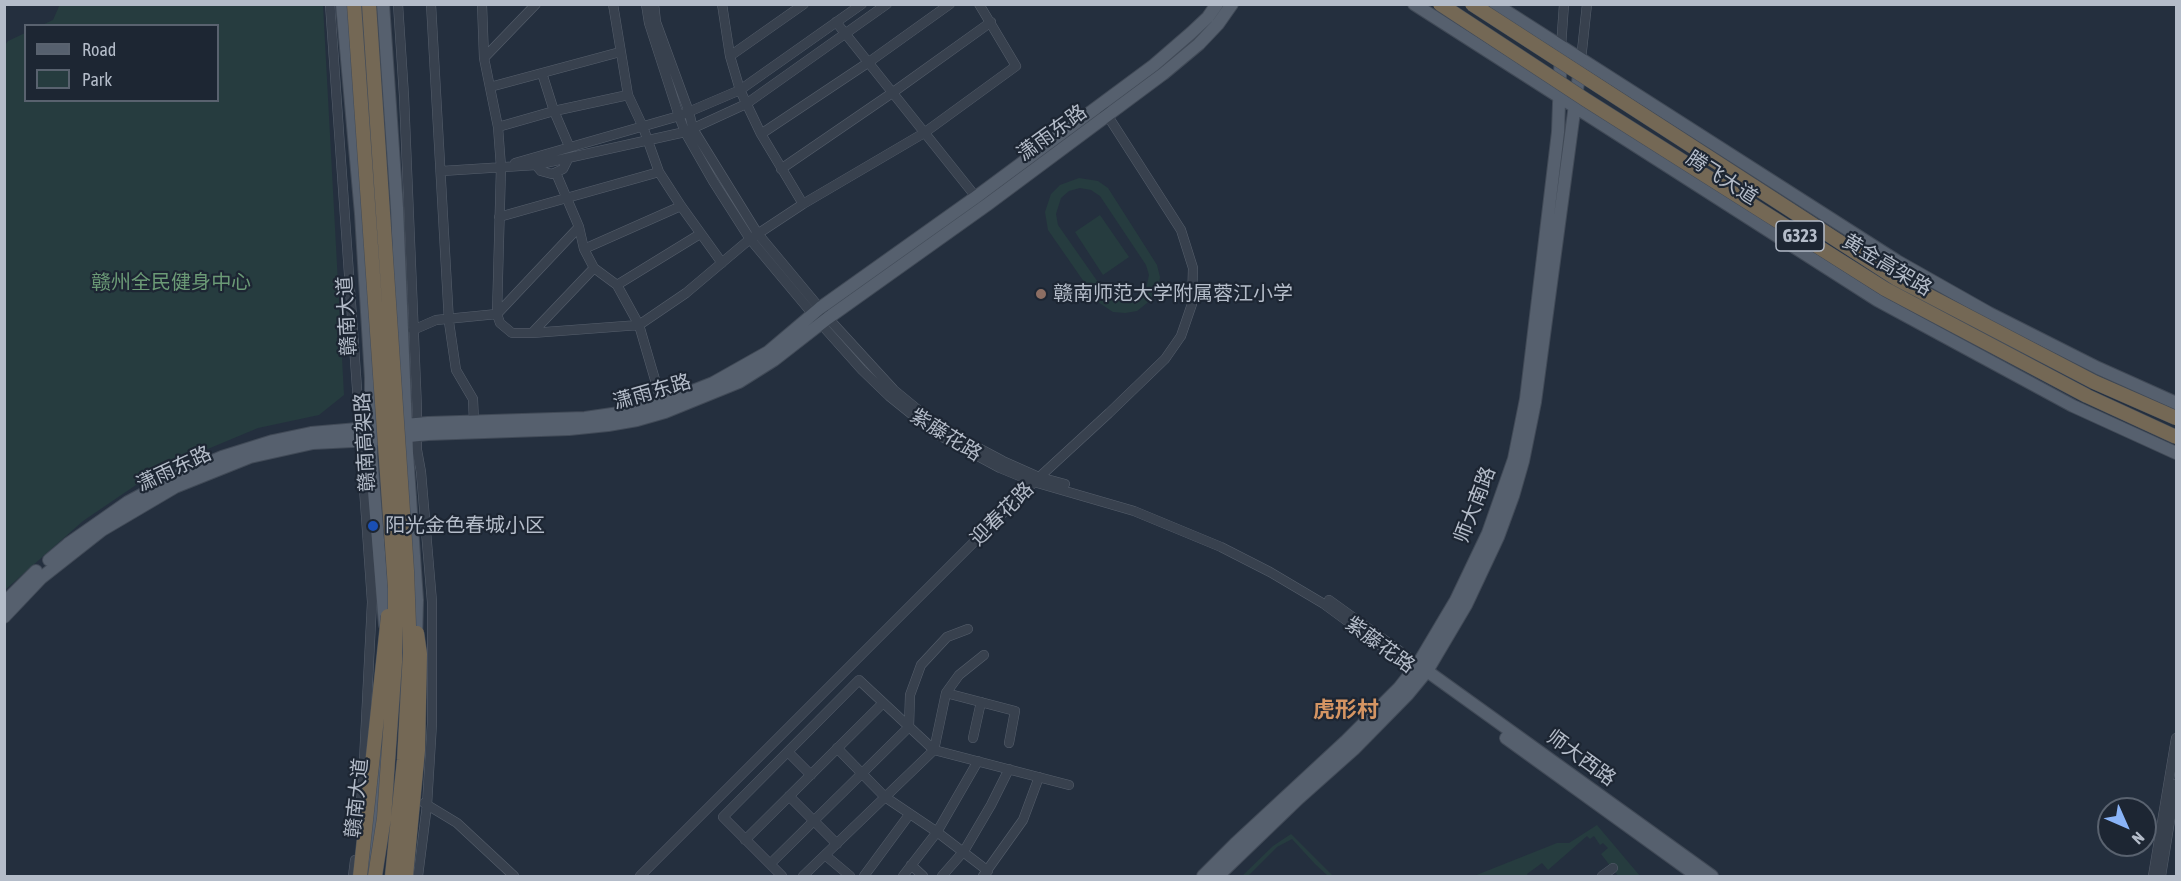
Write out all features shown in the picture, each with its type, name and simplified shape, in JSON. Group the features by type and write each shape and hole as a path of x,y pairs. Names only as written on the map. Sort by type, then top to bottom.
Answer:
{"highway":[{"name":"赣南高架路","path":"354,4 400,572 410,653 404,760 392,876"},
{"name":"赣南高架路","path":"369,4 400,572 384,818 375,876"},
{"name":"黄金高架路","path":"1440,4 1586,100 1885,290 2086,396 2176,437"},
{"name":"黄金高架路","path":"1472,4 1897,279 2094,382 2176,418"},
{"path":"360,876 379,686 400,572"},
{"path":"400,572 420,654 418,750 406,876"}],"main road":[{"name":"赣南大道","path":"342,4 361,214 371,378 366,435 371,455 387,665 379,781 367,876"},
{"path":"383,4 411,430 417,600 416,723 401,876"},
{"name":"潇雨东路","path":"411,430 587,428 637,420 663,407 739,382 774,360 820,316 1154,65 1191,33 1216,4"},
{"name":"潇雨东路","path":"820,316 1109,115 1198,44 1218,24 1232,4"},
{"name":"腾飞大道","path":"1414,4 1877,300 2073,406 2176,453"},
{"name":"腾飞大道","path":"1495,4 1897,261 1989,313 2088,363 2176,403"},
{"name":"师大南路","path":"1203,876 1420,670 1472,567 1503,493 1514,459 1526,399 1558,132 1561,47"},
{"name":"师大南路","path":"1218,876 1354,749 1420,670 1466,605 1483,572 1509,507 1523,461 1543,351 1581,60"},
{"name":"潇雨东路","path":"4,617 41,578 72,552 134,510 175,487 224,466 276,450 366,435 474,422 585,418 663,407"},
{"name":"潇雨东路","path":"4,603 68,544 128,502 171,479 222,457 273,441 311,433 366,435"},
{"name":"师大西路","path":"1420,670 1697,876"},
{"name":"师大西路","path":"1420,670 1712,876"}],"street":[{"path":"330,4 366,435 372,602 363,780 353,876"},
{"path":"398,4 417,409 411,430 422,472 432,602 432,723 427,805 418,876"},
{"path":"431,4 442,171 448,318 456,370 472,399 474,422"},
{"path":"482,4 484,58 498,127 501,168 497,314 500,323 512,333 639,325 686,293 754,237 803,204 924,133 1016,66 979,4"},
{"path":"484,58 536,4"},
{"path":"612,4 628,95 643,127 659,172 722,263"},
{"name":"紫藤花路","path":"646,4 649,23 679,116 754,237 862,370 916,420 955,446 1036,479 1135,505 1223,542 1273,567 1327,599 1420,670"},
{"name":"紫藤花路","path":"654,4 656,22 689,112 689,131"},
{"path":"730,56 804,4"},
{"path":"501,168 569,146 679,116 740,90 862,4"},
{"path":"442,171 536,165 648,142 689,131 746,104 887,4"},
{"path":"761,134 869,62 950,4"},
{"path":"1561,47 1564,4"},
{"path":"1581,60 1587,4"},
{"path":"723,5 730,56 740,90 761,134 803,204"},
{"path":"836,22 976,197"},
{"path":"781,170 991,22"},
{"path":"490,87 620,52"},
{"path":"542,73 554,111 569,146"},
{"path":"498,127 554,111 628,95"},
{"name":"迎春花路","path":"640,876 1036,479 1165,359 1181,336 1192,304 1192,268 1181,230 1100,104"},
{"path":"536,165 545,173 556,173 566,166 568,159"},
{"path":"499,217 659,172"},
{"path":"556,173 579,228 584,249 594,268 617,285 639,325 663,407"},
{"path":"584,249 681,206"},
{"path":"413,330 436,320 497,314 579,228"},
{"path":"617,285 700,234"},
{"path":"532,333 594,268"},
{"path":"770,864 909,727 910,695 921,664 947,637 968,629"},
{"path":"803,876 934,750 946,693 959,675 984,655"},
{"path":"782,876 723,817 858,680 934,750 1069,785"},
{"path":"946,693 1015,711 1009,743"},
{"path":"973,738 981,702"},
{"path":"745,840 883,703"},
{"path":"2153,876 2176,738"},
{"path":"837,748 885,797 909,815 937,831 964,852 986,874 1023,820 1039,777"},
{"path":"788,752 811,775"},
{"path":"903,876 937,831 978,761"},
{"path":"942,876 964,852 991,806 1009,769"},
{"path":"2161,876 2176,784"},
{"path":"410,794 457,823 514,876"},
{"path":"789,796 837,844"},
{"path":"864,876 909,815"},
{"path":"825,855 850,876"},
{"path":"911,865 923,876"},
{"path":"1602,876 1613,868"}],"green space":[{"name":"赣州全民健身中心","path":"60,4 323,5 344,395 319,415 258,428 203,451 136,485 83,521 5,590 5,45 8,41 24,33 24,102 219,102 219,24 44,24 53,20"},
{"path":"1079,178 1098,181 1108,188 1157,265 1160,277 1158,289 1152,299 1137,311 1113,312 1098,302 1048,230 1045,212 1051,194 1060,185","holes":["1080,188 1091,190 1100,196 1146,265 1149,275 1147,285 1142,294 1133,300 1122,302 1107,295 1058,225 1056,214 1061,198 1069,191"]},
{"path":"1100,215 1129,257 1103,275 1075,232"},
{"path":"1597,825 1640,876 1618,876 1601,854 1608,848 1603,843 1600,845 1594,836 1590,839 1587,836 1548,870 1542,863 1527,874 1528,876 1474,876 1557,843 1569,843"},
{"path":"1291,834 1333,876 1328,876 1292,839 1277,847 1248,876 1242,876 1273,846"}],"place":[{"name":"赣南师范大学附属蓉江小学","path":"1041,294"},
{"name":"阳光金色春城小区","path":"373,526"}],"district":[{"name":"虎形村","path":"1346,710"}]}
